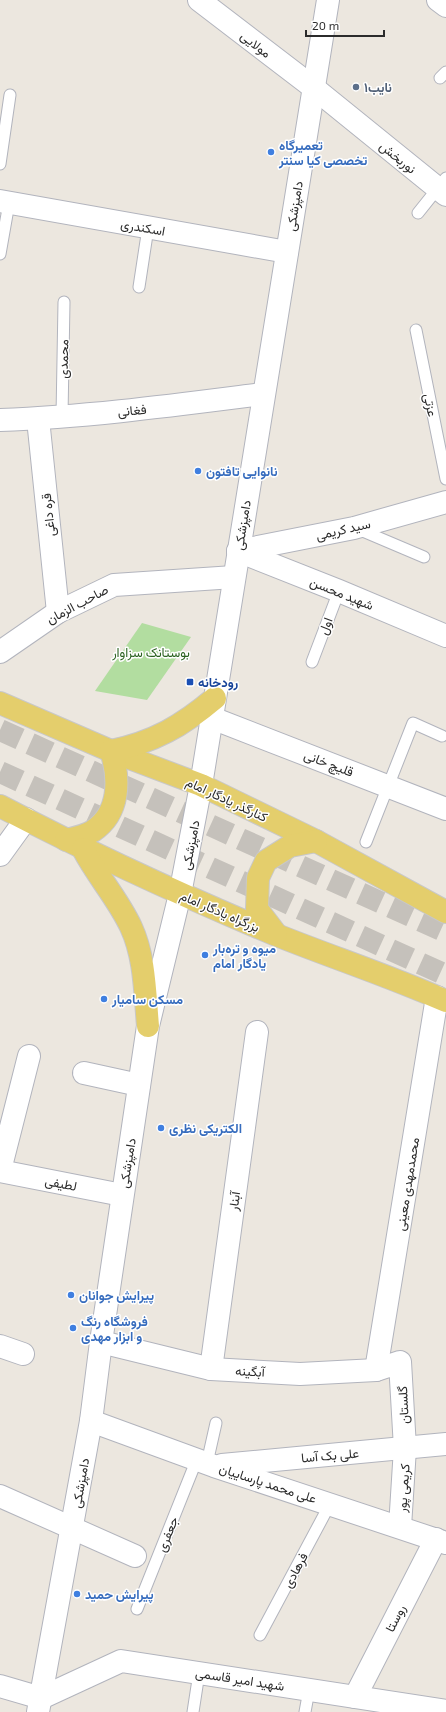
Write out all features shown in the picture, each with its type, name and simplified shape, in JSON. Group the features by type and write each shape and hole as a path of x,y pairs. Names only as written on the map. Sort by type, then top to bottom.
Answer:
{"main road":[{"name":"کنارگذر یادگار امام","path":"0,703 111,751 201,785 316,841 446,912"},
{"path":"148,1026 142,965 132,928 115,898 91,863 75,845 105,820 114,805 117,788 117,768 111,751 135,746 159,736 191,718 213,708"},
{"name":"بزرگراه یادگار امام","path":"0,806 75,845 180,894 276,934 442,999"},
{"path":"276,934 257,909 258,878 266,861 290,846 316,841"}],"street":[{"name":"مولایی","path":"199,0 314,88"},
{"name":"دامپزشکی","path":"39,1705 91,1420 100,1342 148,1026 180,894 201,785 263,394 328,0"},
{"path":"438,0 446,6"},
{"name":"نوربخش","path":"314,88 443,187"},
{"name":"اسکندری","path":"4,202 287,252"},
{"name":"فغانی","path":"0,420 38,419 154,408 263,394"},
{"name":"قره داغی","path":"38,419 58,612"},
{"name":"سید کریمی","path":"238,551 354,528 446,502"},
{"name":"شهید محسن","path":"238,551 339,590 446,636"},
{"name":"صاحب الزمان","path":"0,652 58,612 114,585 234,577"},
{"name":"قلیچ خانی","path":"213,708 388,786 446,809"},
{"path":"0,855 26,819"},
{"name":"محمدمهدی معینی","path":"376,1370 442,999"},
{"name":"آبنار","path":"211,1369 257,1032"},
{"name":"لطیفی","path":"29,1056 0,1170 122,1195"},
{"path":"84,1073 139,1085"},
{"name":"آبگینه","path":"100,1342 211,1369 300,1374 376,1370 400,1362"},
{"path":"0,1346 23,1354"},
{"name":"گلستان","path":"400,1362 405,1448"},
{"name":"علی محمد پارساییان","path":"91,1420 206,1463 441,1541"},
{"name":"علی بک آسا","path":"206,1463 446,1444"},
{"name":"کریمی پور","path":"400,1527 405,1448"},
{"path":"0,1496 135,1556"},
{"name":"روستا","path":"355,1697 441,1541"},
{"name":"شهید امیر قاسمی","path":"39,1705 121,1661 355,1697 421,1710 446,1711"},
{"path":"3,1693 39,1705"}],"lane":[{"path":"0,164 10,95"},
{"path":"418,213 443,187"},
{"path":"0,254 4,202"},
{"path":"139,287 148,228"},
{"name":"محمدی","path":"62,416 64,302"},
{"name":"عزتی","path":"416,330 446,479"},
{"path":"354,528 424,557"},
{"name":"اول","path":"312,662 339,590"},
{"path":"366,842 413,724 442,736"},
{"name":"جعفری","path":"138,1608 206,1463 216,1423"},
{"name":"فرهادی","path":"260,1635 330,1504"},
{"path":"193,1712 199,1673"},
{"path":"306,1712 309,1690"}],"green space":[{"name":"بوستانک سزاوار","path":"142,623 191,637 147,700 95,691"}],"tunnel":[{"path":"0,730 446,932"},
{"path":"0,772 446,975"}],"place":[{"name":"نایب۱","path":"356,87"},
{"name":"تعمیرگاه تخصصی کیا سنتر","path":"271,152"},
{"name":"نانوایی تافتون","path":"198,471"},
{"name":"رودخانه","path":"190,682"},
{"name":"میوه و تره‌بار یادگار امام","path":"205,955"},
{"name":"مسکن سامیار","path":"104,999"},
{"name":"الکتریکی نظری","path":"161,1128"},
{"name":"پیرایش جوانان","path":"71,1295"},
{"name":"فروشگاه رنگ و ابزار مهدی","path":"73,1328"},
{"name":"پیرایش حمید","path":"77,1594"}]}
